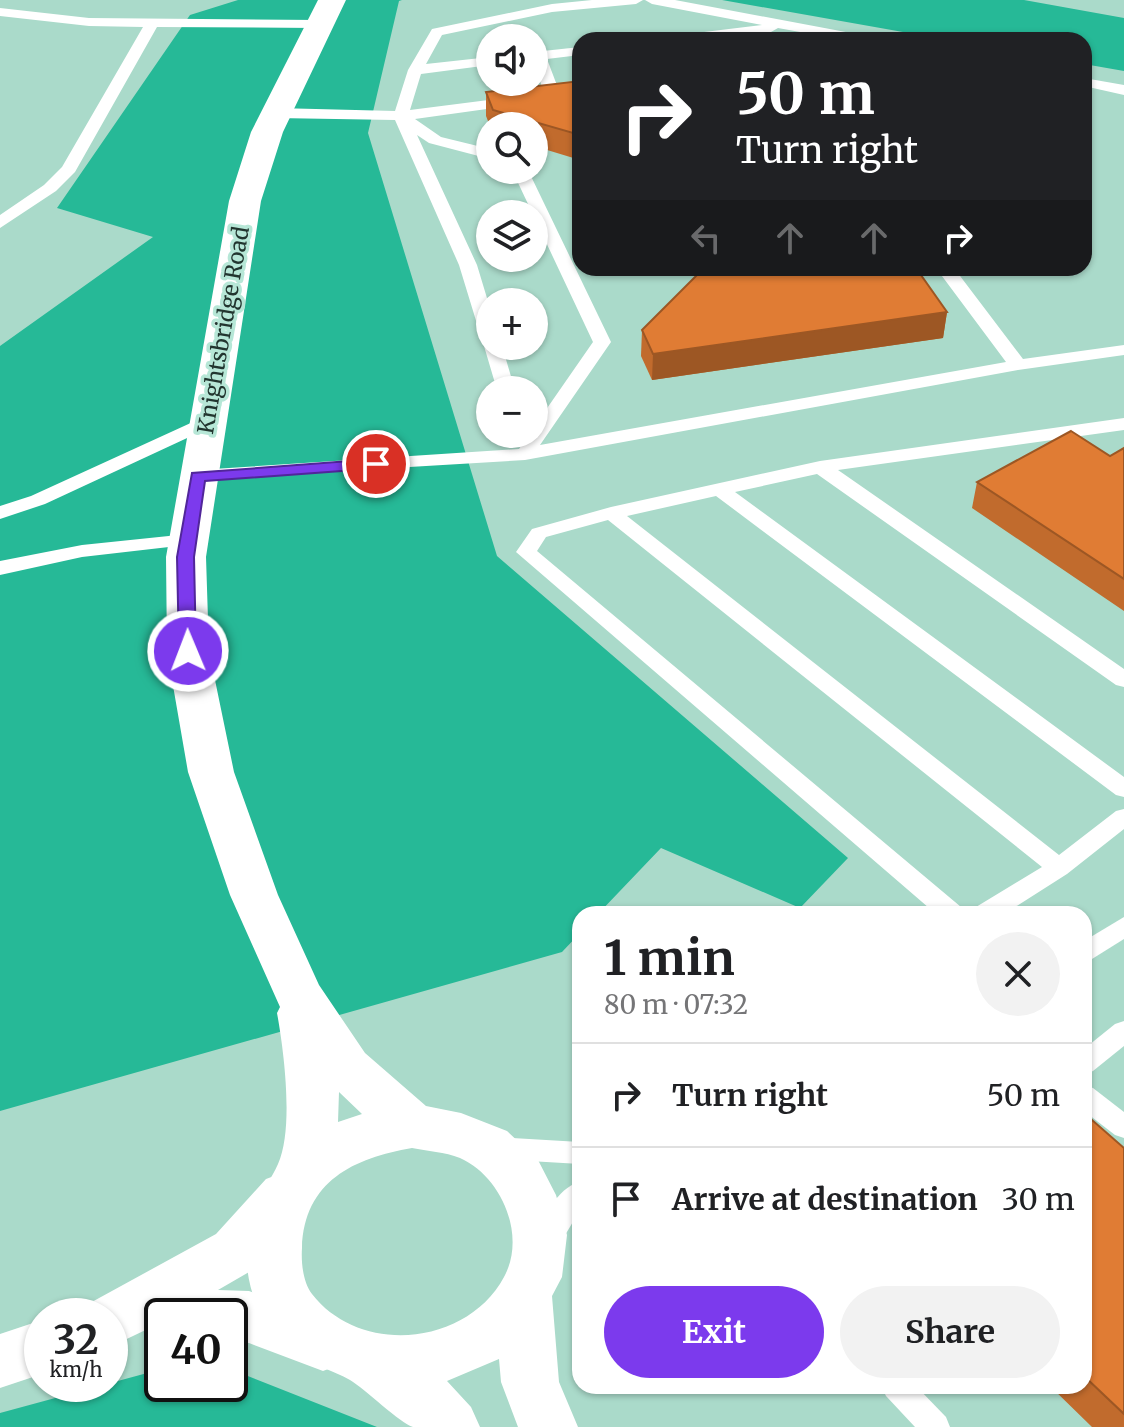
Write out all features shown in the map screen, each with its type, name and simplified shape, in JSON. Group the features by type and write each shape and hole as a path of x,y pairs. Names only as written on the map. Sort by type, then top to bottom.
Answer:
{"street":[{"name":"Knightsbridge Road","path":"325,12 267,132 245,201 188,540 188,651 211,772 254,895 299,995 347,1068 412,1126"},
{"name":"Knightsbridge Road","path":"295,1184 314,1117 312,1061 299,995"},
{"path":"128,1311 236,1251 295,1184 335,1147 372,1132 412,1126 452,1132 487,1147 512,1167 529,1193 539,1222 532,1275 530,1382 548,1427"},
{"path":"295,1184 274,1228 271,1262 280,1295 300,1324 428,1402 450,1427"},
{"path":"248,1317 350,1354 416,1363 460,1351 497,1328 532,1275"},
{"path":"0,1361 24,1353"}],"lane":[{"path":"476,291 468,265 401,116 415,70 437,32 552,8 636,0"},
{"path":"652,0 827,32"},
{"path":"0,12 89,22 153,22 325,12"},
{"path":"0,223 50,188 69,169 153,22"},
{"path":"774,32 792,25"},
{"path":"548,55 572,52"},
{"path":"415,70 476,63"},
{"path":"276,113 401,116 553,96 548,84"},
{"path":"1092,84 1124,90"},
{"path":"401,116 435,140 476,150"},
{"path":"525,454 602,342 527,184"},
{"path":"951,276 1018,365"},
{"path":"198,476 525,454 1018,365 1124,350"},
{"path":"0,513 38,500 206,422"},
{"path":"943,906 526,552 539,533 611,513 820,467 1124,424"},
{"path":"523,448 525,454"},
{"path":"820,467 1124,680"},
{"path":"719,489 1124,789"},
{"path":"611,513 1059,868"},
{"path":"0,568 82,551 188,540"},
{"path":"998,906 1059,868 1124,817"},
{"path":"1092,948 1124,926"},
{"path":"1092,1057 1124,1031"},
{"path":"1092,1102 1124,1127"},
{"path":"487,1147 572,1152"},
{"path":"532,1275 572,1200"},
{"path":"904,1394 935,1427"}],"green space":[{"path":"238,0 402,0 399,1 368,133 497,556 848,858 802,906 795,906 661,848 606,906 572,906 572,941 562,952 0,1111 0,346 153,237 57,208 190,15"},
{"path":"722,0 1024,0 1124,18 1124,71 1092,65 1092,32 903,32"},
{"path":"144,1374 144,1402 248,1402 248,1376 377,1427 0,1427 0,1413 40,1402 128,1402 128,1378"}],"building":[{"path":"572,82 572,133 548,126 548,112 493,110 488,96 548,96 548,85"},
{"path":"696,276 922,276 947,312 653,354 642,330"},
{"path":"1071,431 1110,456 1124,448 1124,579 977,482"},
{"path":"1092,1120 1124,1148 1124,1414 1092,1384"}],"route":[{"path":"188,651 186,557 198,476 376,464"}]}
